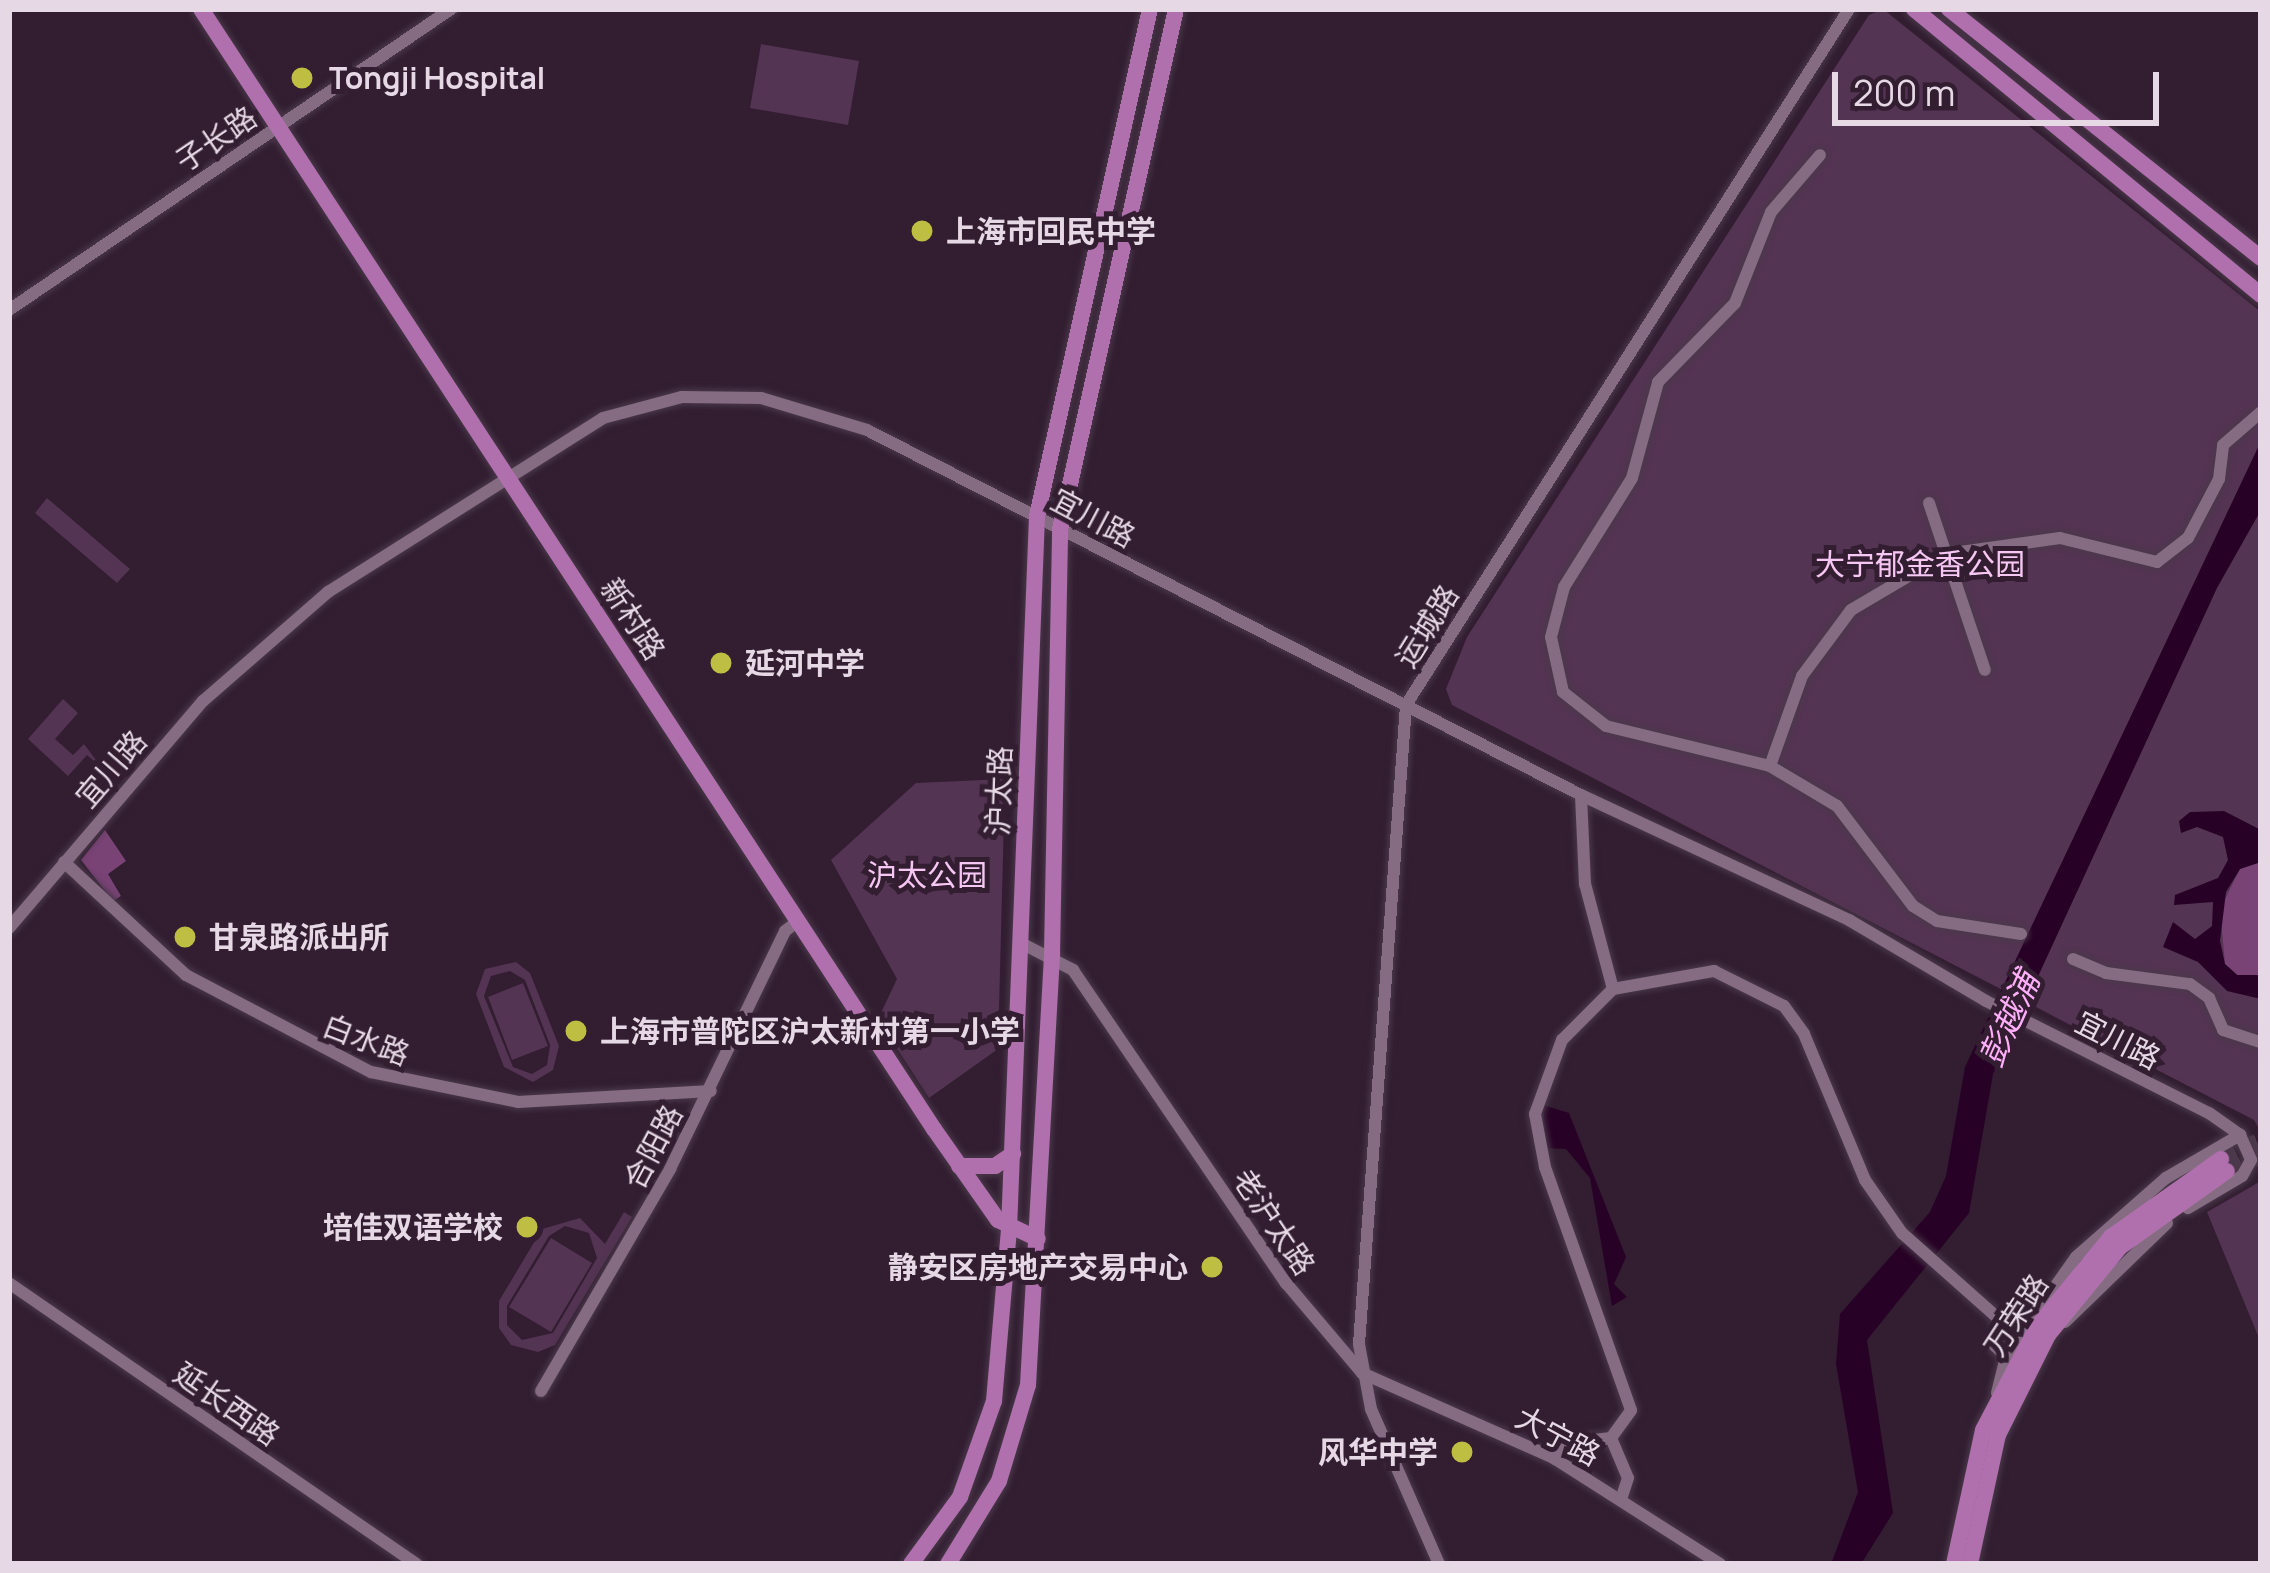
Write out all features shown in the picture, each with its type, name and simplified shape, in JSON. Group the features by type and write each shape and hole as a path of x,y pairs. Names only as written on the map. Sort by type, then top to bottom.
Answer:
{"main road":[{"name":"新村路","path":"200,9 959,1166 1010,1228 1038,1239"},
{"name":"沪太路","path":"911,1564 980,1456 1002,1345 1037,516 1150,9"},
{"name":"沪太路","path":"948,1564 999,1481 1028,1385 1052,952 1060,529 1176,9"},
{"path":"1914,9 2261,295"},
{"path":"1949,9 2261,258"},
{"path":"2128,186 2145,166"},
{"path":"959,1166 995,1166 1012,1154"},
{"name":"万荣路","path":"1970,1564 1998,1435 2048,1335 2120,1247 2221,1159"},
{"name":"万荣路","path":"1954,1564 1970,1474 1997,1394 2084,1265 2141,1211 2221,1159"}],"street":[{"name":"子长路","path":"9,310 452,9"},
{"name":"运城路","path":"1362,1373 1406,705 1849,9"},
{"path":"1820,155 1771,212 1735,303 1658,382 1632,478 1564,587 1551,637 1563,692 1606,726 1770,766 1837,806 1925,914 2021,934"},
{"name":"宜川路","path":"9,928 202,701 266,641 506,476 620,412 682,397 740,396 845,420 1581,795 1849,920 1986,1000 2220,1119 2240,1135"},
{"path":"1770,766 1802,676 1851,610 1946,554 2060,538 2157,562 2188,538 2218,479 2223,445 2261,412"},
{"path":"1929,503 1985,670"},
{"path":"1581,795 1585,884 1613,989"},
{"name":"白水路","path":"64,862 186,975 371,1072 518,1102 711,1091"},
{"name":"合阳路","path":"541,1391 711,1091 785,931 797,922"},
{"path":"1021,943 1052,952"},
{"name":"老沪太路","path":"1052,952 1073,970 1313,1321 1362,1373 1439,1564"},
{"path":"2073,959 2106,974 2190,984 2209,998 2223,1030 2259,1040"},
{"path":"1621,1500 1628,1478 1611,1438 1630,1399 1545,1167 1535,1114 1562,1040 1613,989 1714,971 1784,1006 1804,1034 1865,1180 1902,1233 1999,1319 2031,1315"},
{"path":"2220,1119 2221,1159"},
{"path":"1997,1394 2006,1356 2031,1315 2104,1228 2221,1159 2240,1135 2251,1160 2242,1176 2156,1231 2048,1335"},
{"name":"延长西路","path":"9,1282 400,1559 417,1564"},
{"path":"1999,1319 1995,1346 2006,1356"},
{"name":"大宁路","path":"1362,1373 1555,1459 1720,1564"},
{"path":"1555,1459 1570,1443 1611,1438"}],"green space":[{"name":"大宁郁金香公园","path":"1883,9 2261,312 2261,1132 2254,1120 1452,705 1446,689 1467,637 1869,15"},
{"path":"761,44 859,61 848,125 750,108"},
{"path":"47,498 130,569 117,583 35,513"},
{"path":"63,699 78,713 55,739 73,755 84,744 102,768 87,755 68,776 28,739"},
{"name":"沪太公园","path":"1005,779 998,1049 929,1098 878,1019 897,979 831,860 916,783"},
{"path":"516,962 530,973 559,1046 553,1070 533,1082 504,1067 476,994 485,969","holes":["510,971 525,980 550,1045 547,1065 532,1074 513,1067 484,996 491,976"]},
{"path":"523,983 548,1046 512,1060 488,997"},
{"path":"2261,1181 2261,1343 2207,1212"},
{"path":"624,1212 632,1217 555,1345 538,1352 511,1345 499,1328 499,1301 542,1229 580,1218 605,1244","holes":["565,1226 589,1233 597,1258 553,1333 522,1340 507,1325 507,1306 549,1236"]},
{"path":"551,1238 592,1263 551,1332 509,1307"}],"shaded area":[{"path":"105,830 126,861 108,874 121,896 113,901 81,860"},
{"path":"2261,862 2261,975 2238,975 2225,964 2220,909 2240,869"}],"water":[{"name":"彭越浦","path":"2261,441 2261,510 2217,588 1993,1074 1969,1213 1867,1340 1893,1513 1861,1564 1831,1564 1858,1492 1836,1364 1840,1314 1930,1212 1946,1176 1965,1067"},
{"path":"2224,811 2261,830 2261,862 2240,869 2226,892 2220,941 2225,964 2237,975 2261,975 2261,999 2227,991 2198,962 2163,947 2173,922 2195,939 2212,926 2213,902 2174,905 2175,895 2218,878 2228,860 2223,837 2197,827 2181,833 2179,821 2190,812"},
{"path":"1543,1105 1569,1113 1626,1257 1614,1284 1627,1297 1612,1306 1590,1178 1566,1149 1546,1148"}],"tunnel":[{"path":"2221,1159 2261,1140"},
{"path":"2227,1171 2261,1155"}],"place":[{"name":"Tongji Hospital","path":"302,78"},
{"name":"上海市回民中学","path":"922,231"},
{"name":"延河中学","path":"721,663"},
{"name":"甘泉路派出所","path":"185,937"},
{"name":"上海市普陀区沪太新村第一小学","path":"576,1031"},
{"name":"培佳双语学校","path":"527,1227"},
{"name":"静安区房地产交易中心","path":"1212,1267"},
{"name":"风华中学","path":"1462,1452"}]}
